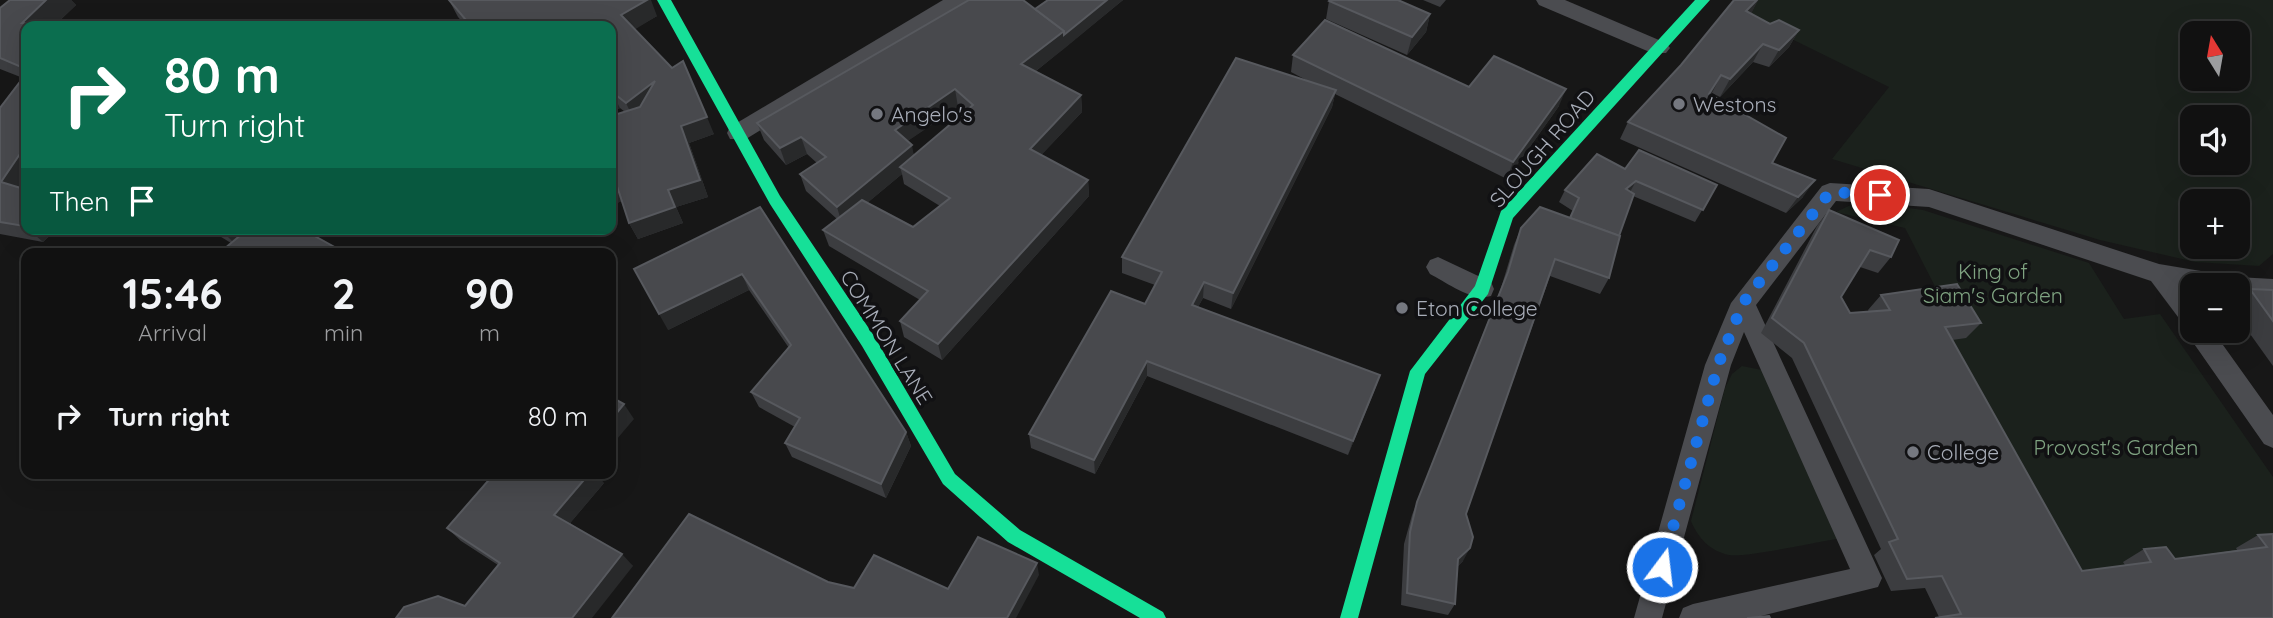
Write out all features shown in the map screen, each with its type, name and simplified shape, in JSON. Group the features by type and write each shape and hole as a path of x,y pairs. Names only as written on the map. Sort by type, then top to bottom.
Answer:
{"street":[{"name":"COMMON LANE","path":"664,0 775,200 868,341 949,479 1014,536 1157,618"},
{"name":"SLOUGH ROAD","path":"1349,618 1418,371 1482,289 1506,215 1703,0"}],"lane":[{"path":"738,133 959,0"},
{"path":"1546,0 1659,48"},
{"path":"1648,618 1718,365 1743,303 1830,192 1929,198 2160,274 2180,277"},
{"path":"1438,267 1482,289"},
{"path":"2160,274 2180,302"},
{"path":"2250,288 2273,289"},
{"path":"1693,618 1867,578 1743,303"},
{"path":"2207,343 2273,436"}],"green space":[{"path":"1740,0 2273,0 2273,254 2259,266 2182,259 2250,259 2250,189 2180,189 2180,259 2100,240 1832,159 1889,87 1749,18"},
{"name":"Provost's Garden","path":"1853,204 1880,204 1923,210 2089,263 2124,319 2160,314 2273,477 2273,555 2237,548 2244,559 2124,562 2131,574 2063,583 1930,342 1942,300 1905,228 1836,212"},
{"path":"1742,366 1767,371 1842,538 1766,552 1729,555 1710,547 1694,527 1691,521 1725,388 1732,374"}],"building":[{"path":"10,0 46,0 21,21 21,67 0,58 0,8"},
{"path":"449,0 647,0 621,15 672,68 683,61 707,117 681,126 700,180 668,190 675,207 629,223 616,183 616,114 640,107 655,81 626,103 616,95 616,21 467,21"},
{"path":"969,0 1023,0 1064,31 1021,64 1081,95 1030,149 1088,180 938,344 900,321 928,291 823,230 862,200 913,227 950,198 900,167 973,105 955,89 895,130 912,145 837,207 800,174 826,157 801,137 780,148 757,123"},
{"path":"1048,0 1107,0 1064,35 1064,31 1035,9"},
{"path":"1330,0 1398,0 1430,14 1412,37"},
{"name":"Westons","path":"1734,0 1757,0 1746,11 1770,24 1779,20 1799,30 1779,50 1763,44 1730,79 1721,75 1709,94 1786,138 1772,163 1815,180 1798,197 1628,122 1681,65"},
{"path":"1325,20 1469,87 1494,56 1566,89 1513,162 1293,55"},
{"path":"1236,58 1336,90 1233,293 1204,282 1192,305 1380,375 1353,441 1147,361 1094,460 1029,434 1111,291 1145,304 1162,272 1122,257"},
{"path":"21,81 21,152 1,182 21,188 21,226 0,222 0,108"},
{"path":"1639,150 1717,185 1703,210 1636,181 1626,189 1634,194 1619,236 1570,218 1579,198 1565,190 1597,154 1625,169"},
{"path":"760,207 906,432 881,484 785,443 800,418 751,392 791,345 742,274 659,314 634,269"},
{"path":"1540,207 1620,236 1609,278 1555,259 1466,514 1473,537 1470,548 1458,559 1455,604 1407,593 1410,532 1417,502 1508,272 1521,228"},
{"name":"College","path":"1829,210 1899,240 1891,257 1870,250 1841,297 1850,313 1890,310 1881,295 1957,284 1981,323 1945,327 2082,571 2151,562 2144,549 2166,547 2175,559 2267,547 2258,535 2273,534 2273,618 1935,618 1961,614 1942,576 1907,579 1889,542 1898,539 1804,343 1772,318"},
{"path":"241,235 313,235 336,248 225,248"},
{"path":"2250,289 2273,290 2273,321"},
{"path":"616,400 624,404 616,414"},
{"path":"490,479 585,479 554,515 622,554 572,618 396,618 404,607 438,596 465,606 500,563 447,528"},
{"path":"689,514 828,582 854,588 874,555 948,589 978,537 1037,563 1007,618 612,618"}],"traffic: fast":[{"path":"664,0 775,200 868,341 949,479 1014,536 1157,618"},
{"path":"1349,618 1418,371 1482,289 1506,215 1703,0"}],"place":[{"name":"Westons","path":"1679,104"},
{"name":"Angelo's","path":"877,114"},
{"name":"Eton College","path":"1402,308"},
{"name":"College","path":"1913,452"}],"route":[{"path":"1662,567 1718,365 1743,303 1830,192 1880,195"}],"park label":[{"name":"King of Siam's Garden","path":"1993,283"}]}
